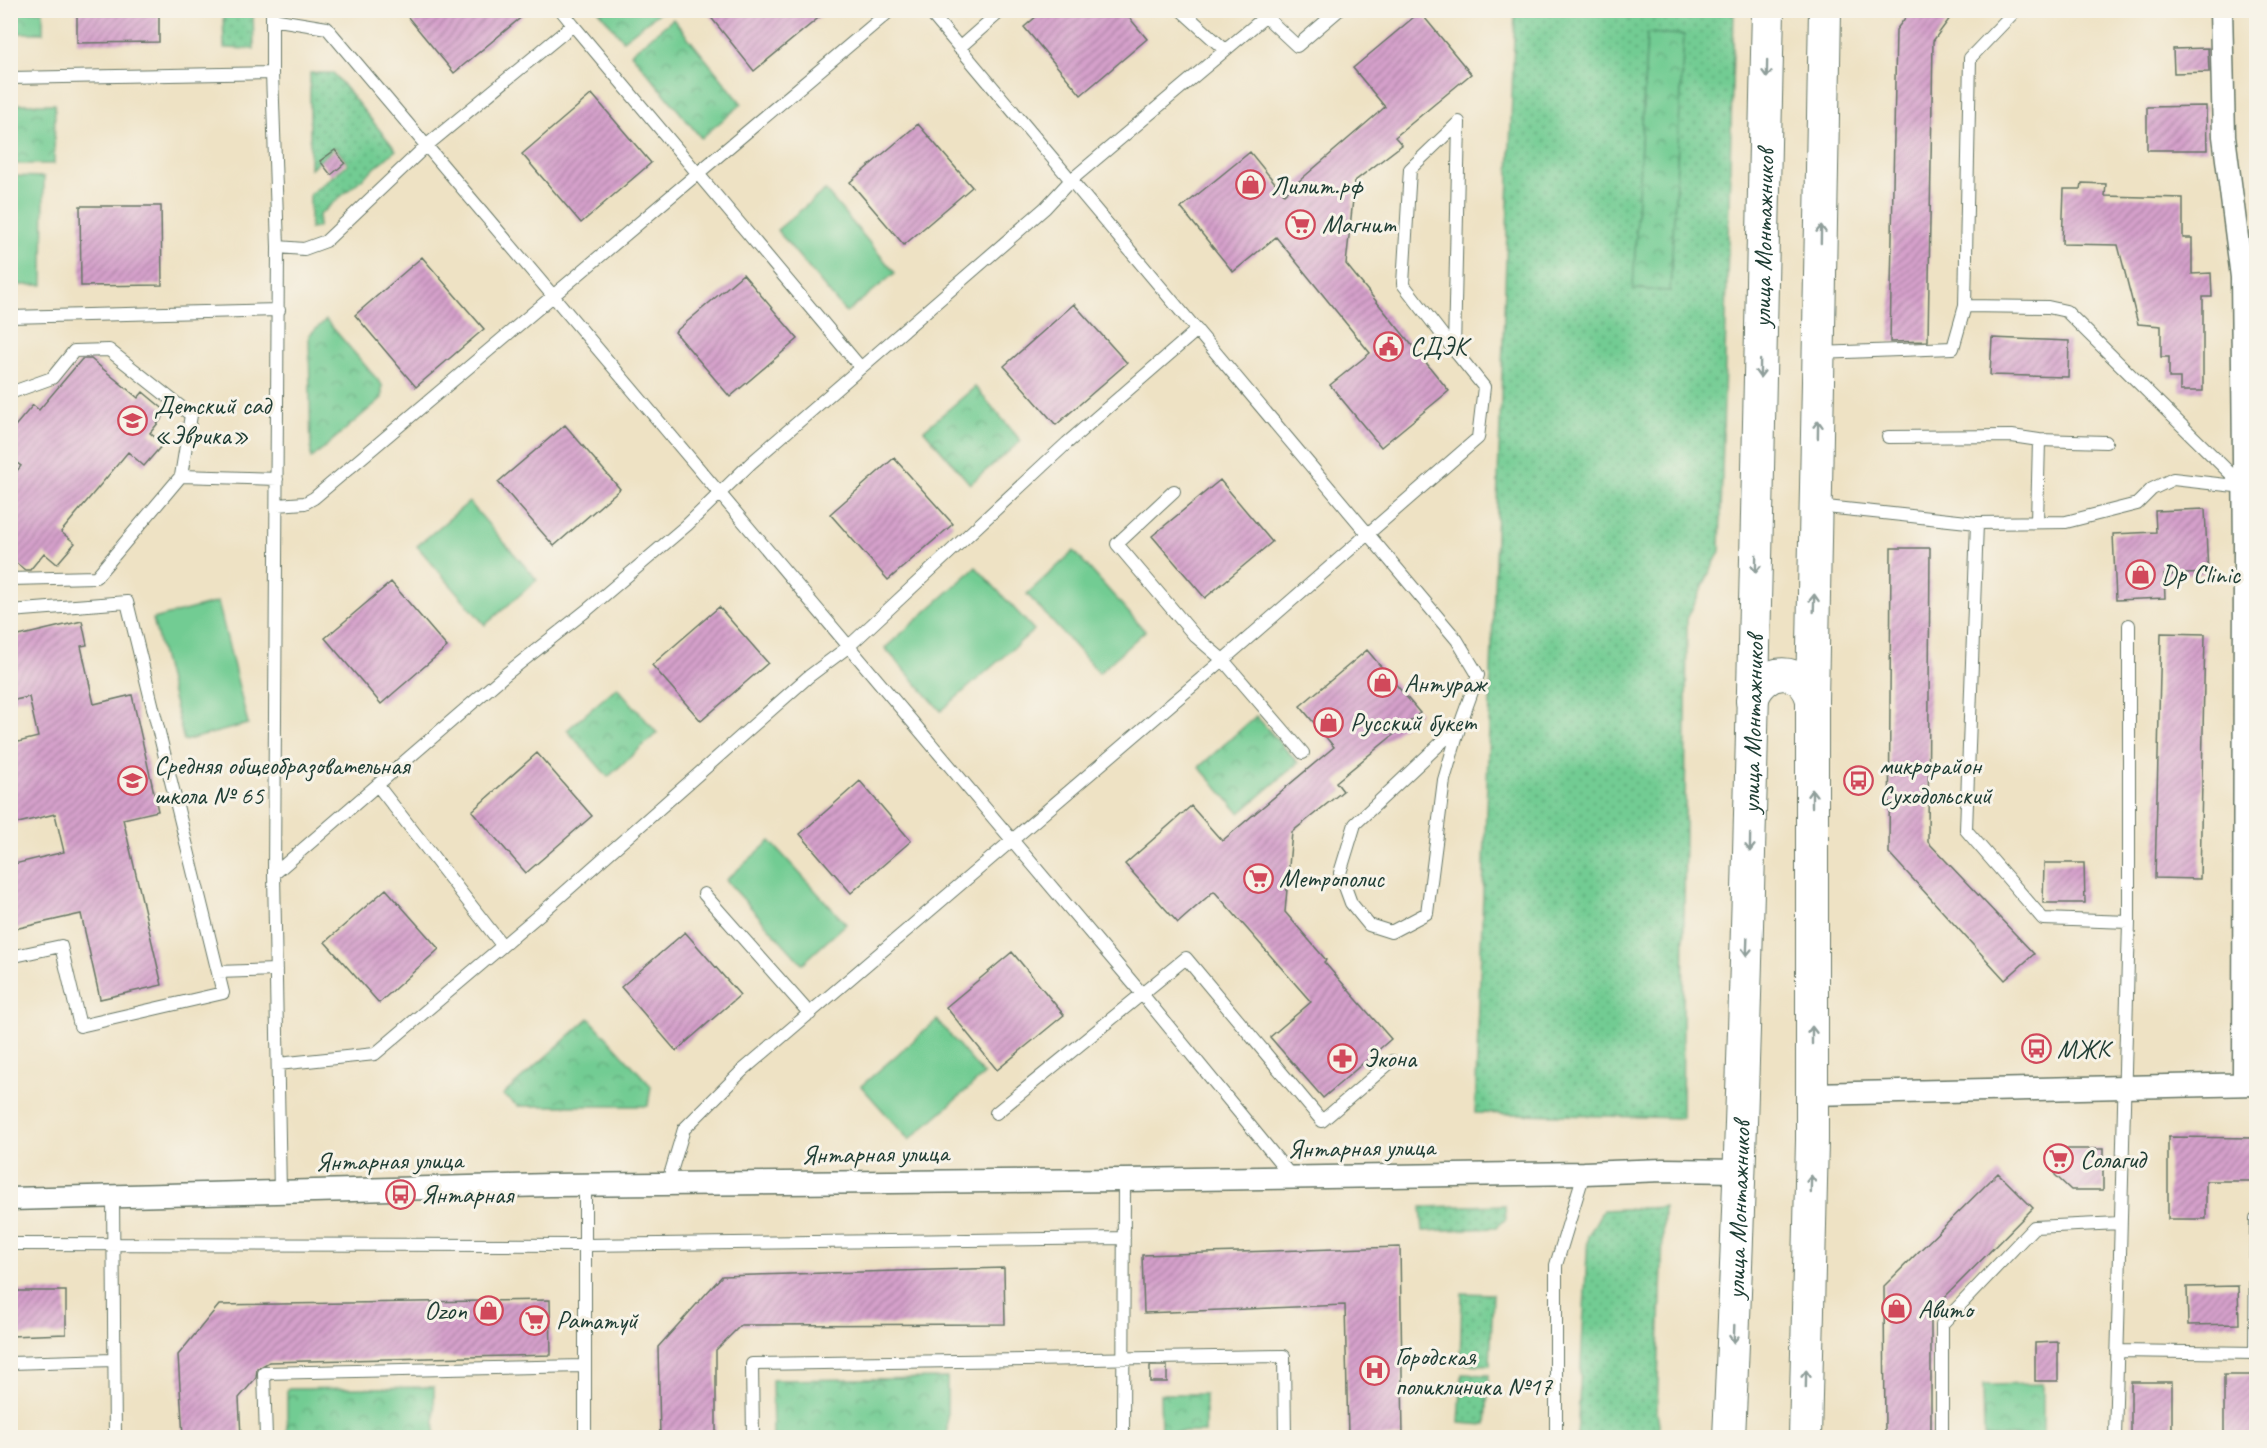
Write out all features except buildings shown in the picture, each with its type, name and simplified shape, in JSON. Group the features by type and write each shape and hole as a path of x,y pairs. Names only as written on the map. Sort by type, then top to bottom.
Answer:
{"main road":[{"name":"улица Монтажников","path":"1729,1437 1741,1171 1749,888 1768,10"},
{"path":"1805,1437 1812,1094 1812,700 1825,10"},
{"path":"1752,700 1760,684 1775,675 1784,674 1792,676 1805,685 1812,700"}],"street":[{"path":"1812,1094 2250,1084 2251,549 2244,487 2249,277 2224,136 2221,10"},
{"name":"Янтарная улица","path":"10,1199 585,1186 1124,1180 1663,1170 1741,1171"}],"lane":[{"path":"561,10 861,368"},
{"path":"277,505 305,503 314,498 891,10"},
{"path":"928,10 1457,640 1478,675 1444,780 1427,913 1391,932 1369,926 1350,903 1340,873 1355,824 1460,725"},
{"path":"959,48 1002,10"},
{"path":"1181,10 1224,50"},
{"path":"274,874 507,674 587,610 751,463 1045,208 1070,181 1224,50 1269,14 1297,46 1339,10"},
{"path":"1820,353 1953,348 1965,306 1970,58 2016,10"},
{"path":"280,1192 274,874 279,310 272,15 327,28 1142,994 1292,1177"},
{"path":"278,247 304,249 326,241 426,146 573,25"},
{"path":"10,78 272,73"},
{"path":"667,1185 684,1129 743,1070 1223,660 1478,438 1484,387 1454,350 1403,284 1410,169 1460,122 1454,350"},
{"path":"1965,306 2048,307 2066,311 2244,487"},
{"path":"10,317 279,310"},
{"path":"278,1064 375,1054 546,909 808,677 848,647 1067,443 1197,330"},
{"path":"10,393 52,378 74,351 109,350 191,415 181,476 96,577 10,579"},
{"path":"1888,437 2012,436 2039,440 2106,442"},
{"path":"2037,522 2039,440"},
{"path":"181,476 277,479"},
{"path":"1817,506 1977,523 2066,522 2137,504 2152,489 2173,479 2244,487"},
{"path":"1174,491 1117,544 1196,636 1223,660 1303,753"},
{"path":"1977,523 1966,830 2043,919 2130,922"},
{"path":"10,612 128,602 223,993 80,1026 61,946 10,957"},
{"path":"2115,1437 2130,922 2129,625"},
{"path":"378,786 502,945"},
{"path":"704,894 810,1014"},
{"path":"996,1113 1186,958 1322,1120 1392,1061"},
{"path":"218,972 276,970"},
{"path":"1556,1437 1556,1265 1584,1173"},
{"path":"1123,1437 1124,1180"},
{"path":"585,1186 585,1437"},
{"path":"113,1198 115,1437"},
{"path":"2117,1351 2256,1353 2256,1219"},
{"path":"1942,1437 1942,1324 2034,1227 2120,1223"},
{"path":"10,1244 584,1245 1124,1238"},
{"path":"753,1437 752,1364 1284,1356 1286,1437"},
{"path":"10,1363 114,1360"},
{"path":"266,1437 264,1373 584,1366"}],"green space":[{"path":"10,11 43,11 43,33 11,33"},
{"path":"223,11 253,11 254,49 224,48"},
{"path":"599,11 661,11 623,40"},
{"path":"1515,11 1734,11 1720,551 1687,619 1682,1118 1475,1113"},
{"path":"673,19 742,104 701,138 631,53"},
{"path":"1647,33 1684,35 1670,291 1633,289"},
{"path":"310,73 333,73 396,150 319,215 318,227 310,229 310,194 348,164 335,147 310,169"},
{"path":"11,104 55,104 54,164 11,164"},
{"path":"11,176 44,177 43,285 11,285"},
{"path":"825,190 895,273 846,313 777,230"},
{"path":"326,320 382,385 382,398 311,459 309,335"},
{"path":"975,387 1021,441 970,484 924,430"},
{"path":"469,502 537,580 485,625 417,546"},
{"path":"1074,551 1145,631 1099,673 1027,594"},
{"path":"976,567 1034,630 941,711 885,648"},
{"path":"218,602 248,724 184,741 153,619"},
{"path":"617,687 657,733 608,777 567,730"},
{"path":"1256,716 1298,763 1240,813 1199,767"},
{"path":"770,841 846,924 802,964 726,880"},
{"path":"589,1018 651,1086 648,1106 518,1106 503,1095"},
{"path":"937,1020 984,1075 909,1140 861,1086"},
{"path":"1505,1205 1506,1219 1496,1228 1423,1231 1421,1207"},
{"path":"1664,1207 1657,1411 1661,1437 1577,1437 1588,1236 1603,1210"},
{"path":"1462,1293 1493,1294 1490,1365 1460,1364"},
{"path":"1462,1374 1489,1375 1486,1425 1459,1423"},
{"path":"947,1378 947,1437 773,1437 772,1380"},
{"path":"2043,1384 2043,1437 1984,1437 1983,1385"},
{"path":"434,1387 435,1437 287,1437 287,1389"},
{"path":"1160,1394 1205,1394 1205,1432 1161,1432"}],"place":[{"name":"Лилит.рф","path":"1250,185"},
{"name":"Магнит","path":"1301,224"},
{"name":"СДЭК","path":"1389,346"},
{"name":"Детский сад «Эврика»","path":"133,420"},
{"name":"Dp Clinic","path":"2140,574"},
{"name":"Антураж","path":"1383,683"},
{"name":"Русский букет","path":"1329,722"},
{"name":"Средняя общеобразовательная школа № 65","path":"133,780"},
{"name":"микрорайон Суходольский","path":"1858,780"},
{"name":"Метрополис","path":"1258,878"},
{"name":"МЖК","path":"2036,1049"},
{"name":"Экона","path":"1343,1058"},
{"name":"Солагид","path":"2059,1159"},
{"name":"Янтарная","path":"400,1194"},
{"name":"Авито","path":"1897,1309"},
{"name":"Ozon","path":"488,1310"},
{"name":"Рататуй","path":"535,1320"},
{"name":"Городская поликлиника №17","path":"1374,1371"}]}
